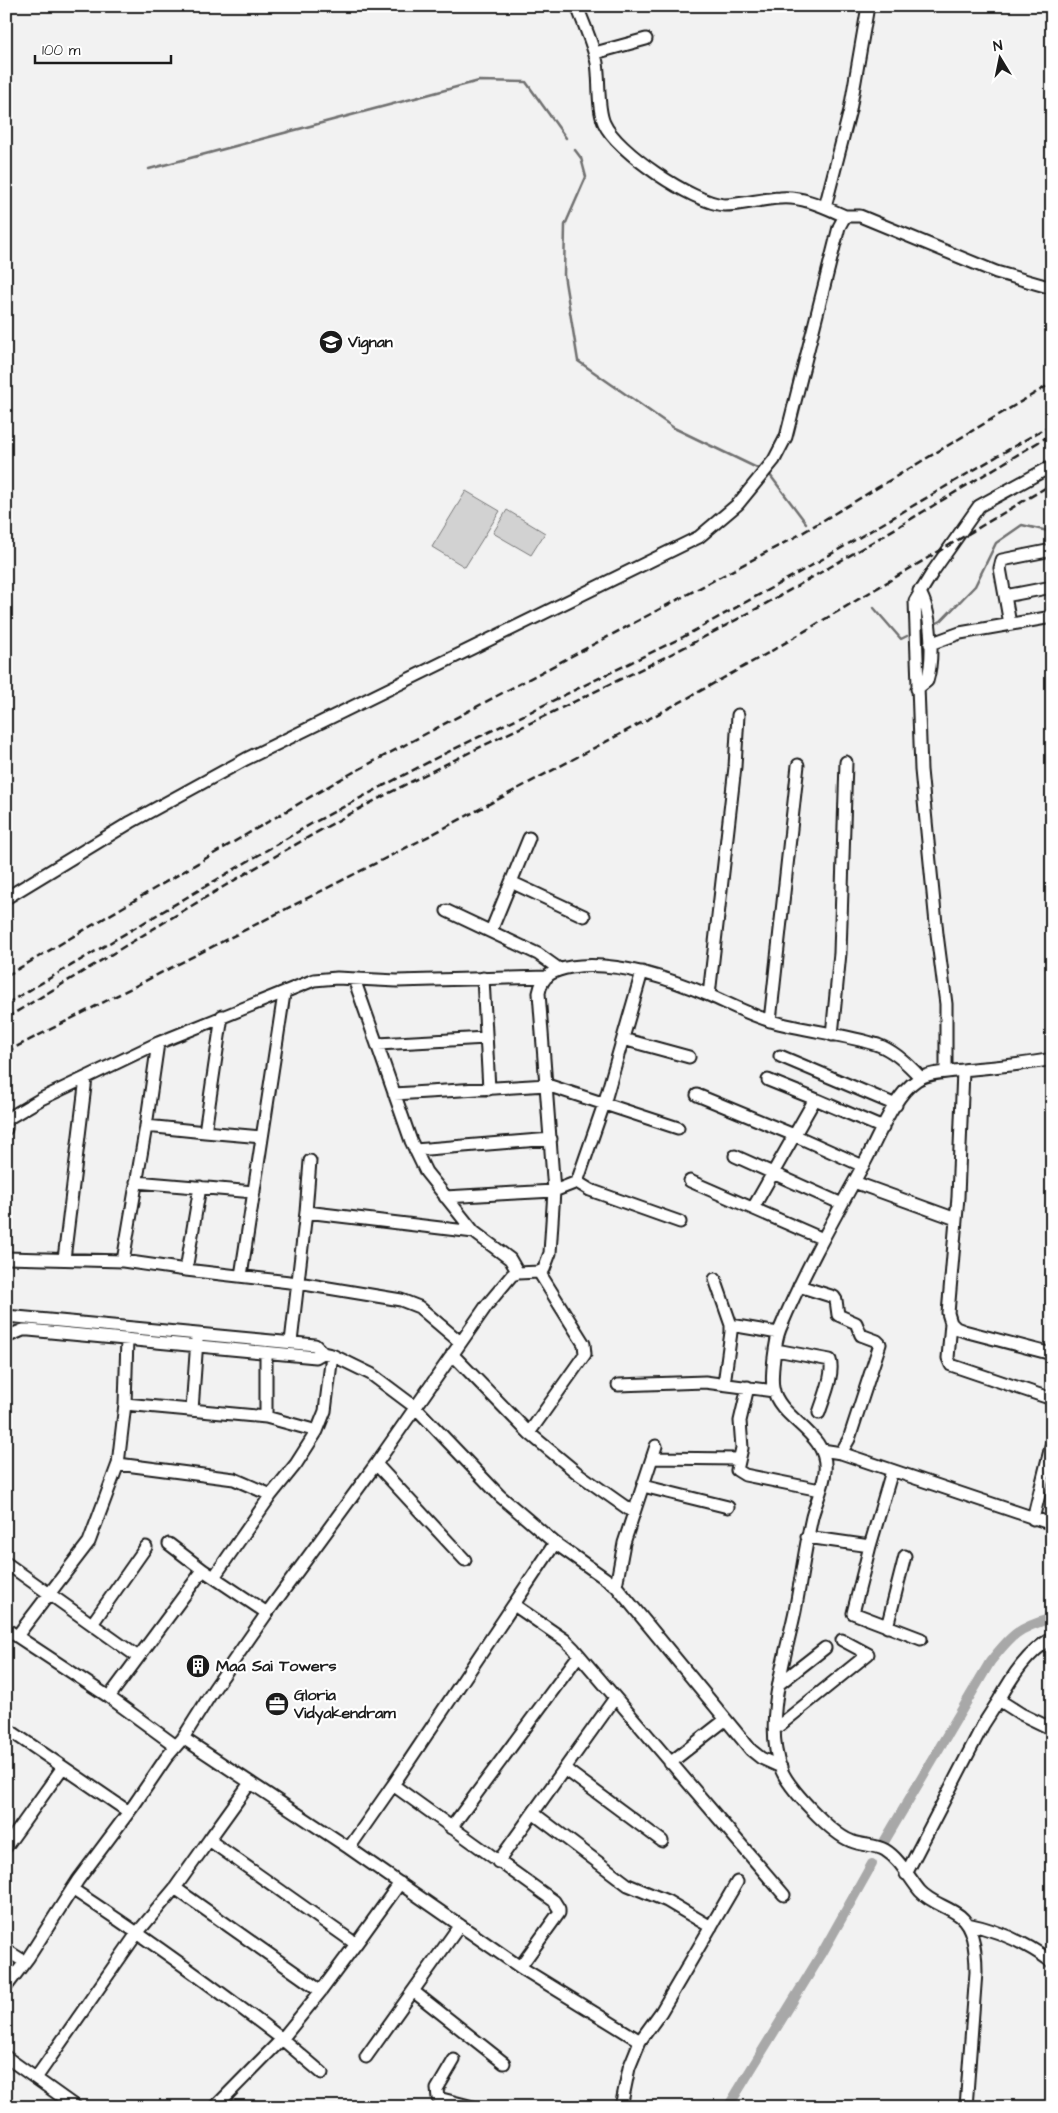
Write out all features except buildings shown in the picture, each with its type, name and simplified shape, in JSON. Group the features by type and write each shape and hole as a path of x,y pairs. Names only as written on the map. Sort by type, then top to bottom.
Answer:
{"street":[{"path":"577,6 595,52 600,81 601,116 605,126 616,139 676,187 694,197 719,204 734,205 780,198 813,202 845,216 860,216 996,272 1052,288"},
{"path":"825,207 850,110 868,6"},
{"path":"595,52 646,38"},
{"path":"6,898 131,822 230,767 465,650 652,560 699,536 714,526 738,504 774,460 786,437 839,227 845,216"},
{"path":"946,1072 946,1004 937,934 921,770 915,601 919,591 979,506 1052,466"},
{"path":"1010,624 1000,568 1002,560 1052,550"},
{"path":"1005,596 1052,587"},
{"path":"917,689 927,681 930,644 926,604 919,591"},
{"path":"930,644 960,633 1052,617"},
{"path":"709,996 735,767 738,715"},
{"path":"832,1035 840,943 846,762"},
{"path":"770,1021 798,765"},
{"path":"491,931 530,838"},
{"path":"511,882 584,916"},
{"path":"448,911 538,954 559,969"},
{"path":"6,1988 72,1889 179,1742 267,1613 376,1464 460,1342 507,1279 518,1273 539,1272 544,1269 550,1254 554,1191 539,993 541,983 547,977 559,969 583,965 604,965 642,972 709,996 770,1021 879,1046 909,1065 920,1077"},
{"path":"445,1197 554,1191 577,1182 604,1104 642,972"},
{"path":"7,1122 86,1078 158,1043 222,1016 284,994 314,980 337,978 397,981 547,977"},
{"path":"483,978 489,1089"},
{"path":"354,979 394,1094 415,1150 426,1172 474,1232 510,1258 518,1273"},
{"path":"241,1276 284,994"},
{"path":"205,1132 222,1016"},
{"path":"378,1044 486,1038"},
{"path":"624,1039 689,1057"},
{"path":"122,1261 146,1126 158,1043"},
{"path":"780,1056 896,1105"},
{"path":"966,2107 976,1972 974,1950 967,1924 960,1916 922,1893 886,1851 877,1846 853,1842 842,1836 797,1792 780,1767 775,1729 779,1684 795,1611 807,1537 825,1471 822,1450 816,1440 790,1414 772,1386 778,1333 799,1286 883,1128 907,1088 920,1077 1052,1059"},
{"path":"963,1070 956,1219 948,1312 951,1323 948,1358 952,1365 1052,1399"},
{"path":"64,1260 86,1078"},
{"path":"768,1080 883,1128"},
{"path":"394,1094 547,1085 678,1128"},
{"path":"697,1095 863,1166"},
{"path":"753,1208 815,1099"},
{"path":"146,1126 262,1137"},
{"path":"415,1150 551,1139"},
{"path":"735,1156 842,1204"},
{"path":"291,1342 310,1161"},
{"path":"690,1181 824,1239"},
{"path":"136,1182 254,1192"},
{"path":"577,1182 590,1190 680,1222"},
{"path":"854,1182 956,1219"},
{"path":"186,1270 200,1187"},
{"path":"306,1212 474,1232"},
{"path":"6,1258 122,1261 298,1283 401,1300 419,1307 460,1342"},
{"path":"530,1433 585,1354 584,1344 539,1272"},
{"path":"715,1279 731,1325 731,1342 724,1384"},
{"path":"799,1286 834,1297 838,1315 856,1323 861,1334 880,1344 849,1439 841,1453"},
{"path":"6,1316 316,1345 328,1354 371,1374 415,1407 500,1496 555,1543 616,1586 751,1750 761,1758 780,1767"},
{"path":"951,1323 956,1328 964,1331 1052,1354"},
{"path":"731,1325 778,1333"},
{"path":"6,1337 23,1330 29,1330 316,1357 328,1354"},
{"path":"192,1410 198,1334"},
{"path":"17,1636 48,1593 89,1542 118,1464 124,1404 127,1340"},
{"path":"776,1350 830,1360 832,1363 827,1388 819,1413"},
{"path":"266,1352 266,1417"},
{"path":"214,1577 296,1464 317,1431 325,1411 328,1354"},
{"path":"452,1354 530,1433 576,1472 634,1513"},
{"path":"618,1385 672,1382 724,1384 774,1391"},
{"path":"748,1387 740,1421 742,1448 737,1470 745,1475 820,1490"},
{"path":"124,1404 266,1417 317,1431"},
{"path":"1032,1519 1046,1488 1052,1442"},
{"path":"616,1586 624,1543 656,1446"},
{"path":"822,1450 841,1453 1032,1519 1052,1524"},
{"path":"653,1458 739,1459"},
{"path":"118,1464 234,1479 271,1496"},
{"path":"376,1464 465,1560"},
{"path":"892,1471 853,1613 920,1640"},
{"path":"643,1486 728,1506"},
{"path":"807,1537 870,1546"},
{"path":"349,1848 555,1543"},
{"path":"169,1544 203,1570 267,1613"},
{"path":"92,1624 146,1547"},
{"path":"887,1627 905,1556"},
{"path":"6,1562 138,1657"},
{"path":"109,1697 203,1570"},
{"path":"514,1605 565,1640 784,1894"},
{"path":"6,1629 179,1742 250,1783 349,1848 520,1967 640,2041"},
{"path":"906,1874 983,1725 1017,1669 1032,1652 1052,1638"},
{"path":"775,1729 868,1654 842,1640"},
{"path":"779,1684 825,1648"},
{"path":"451,1828 579,1655"},
{"path":"498,1862 615,1698"},
{"path":"999,1700 1021,1714 1052,1729"},
{"path":"670,1763 725,1720"},
{"path":"6,1728 129,1812"},
{"path":"6,1847 64,1767"},
{"path":"565,1768 662,1841"},
{"path":"36,2078 138,1932 175,1888 250,1783"},
{"path":"393,1785 554,1901 559,1908 559,1913 520,1967"},
{"path":"533,1813 628,1885 667,1901 711,1928"},
{"path":"209,1840 356,1944"},
{"path":"621,2107 629,2068 640,2041 661,2012 737,1882"},
{"path":"215,2107 282,2039 321,1991 400,1883"},
{"path":"175,1888 321,1991"},
{"path":"72,1889 138,1932 215,1988 282,2039 322,2074"},
{"path":"967,1924 996,1931 1032,1948 1052,1962"},
{"path":"366,2057 460,1925"},
{"path":"6,1950 25,1962"},
{"path":"413,1991 504,2063"},
{"path":"6,2057 76,2107"},
{"path":"454,2060 437,2089 438,2098 473,2107"}],"shaded area":[{"path":"466,491 500,511 465,567 432,547"},
{"path":"507,510 545,533 531,555 493,533"}],"waterway":[{"path":"149,169 479,81 526,82 566,138"},
{"path":"575,150 581,158 586,177 565,225 564,275 578,361 674,428 757,468"},
{"path":"770,475 806,523"},
{"path":"935,624 941,621 975,586 996,543 1022,525 1052,532"},
{"path":"874,608 901,639 907,636"},
{"path":"884,1842 990,1662 1016,1633 1031,1625 1052,1618"},
{"path":"728,2107 821,1955 872,1864"}],"railway":[{"path":"6,976 339,780 797,536 1052,383"},
{"path":"6,1004 311,824 440,756 683,637 809,567 1052,424"},
{"path":"6,1018 305,839 430,772 636,672 725,626 866,546 1052,434"},
{"path":"6,1052 431,835 686,699 768,653 1052,484"}],"place":[{"name":"Vignan","path":"331,342"},
{"name":"Maa Sai Towers","path":"198,1666"},
{"name":"Gloria Vidyakendram","path":"277,1704"}]}
